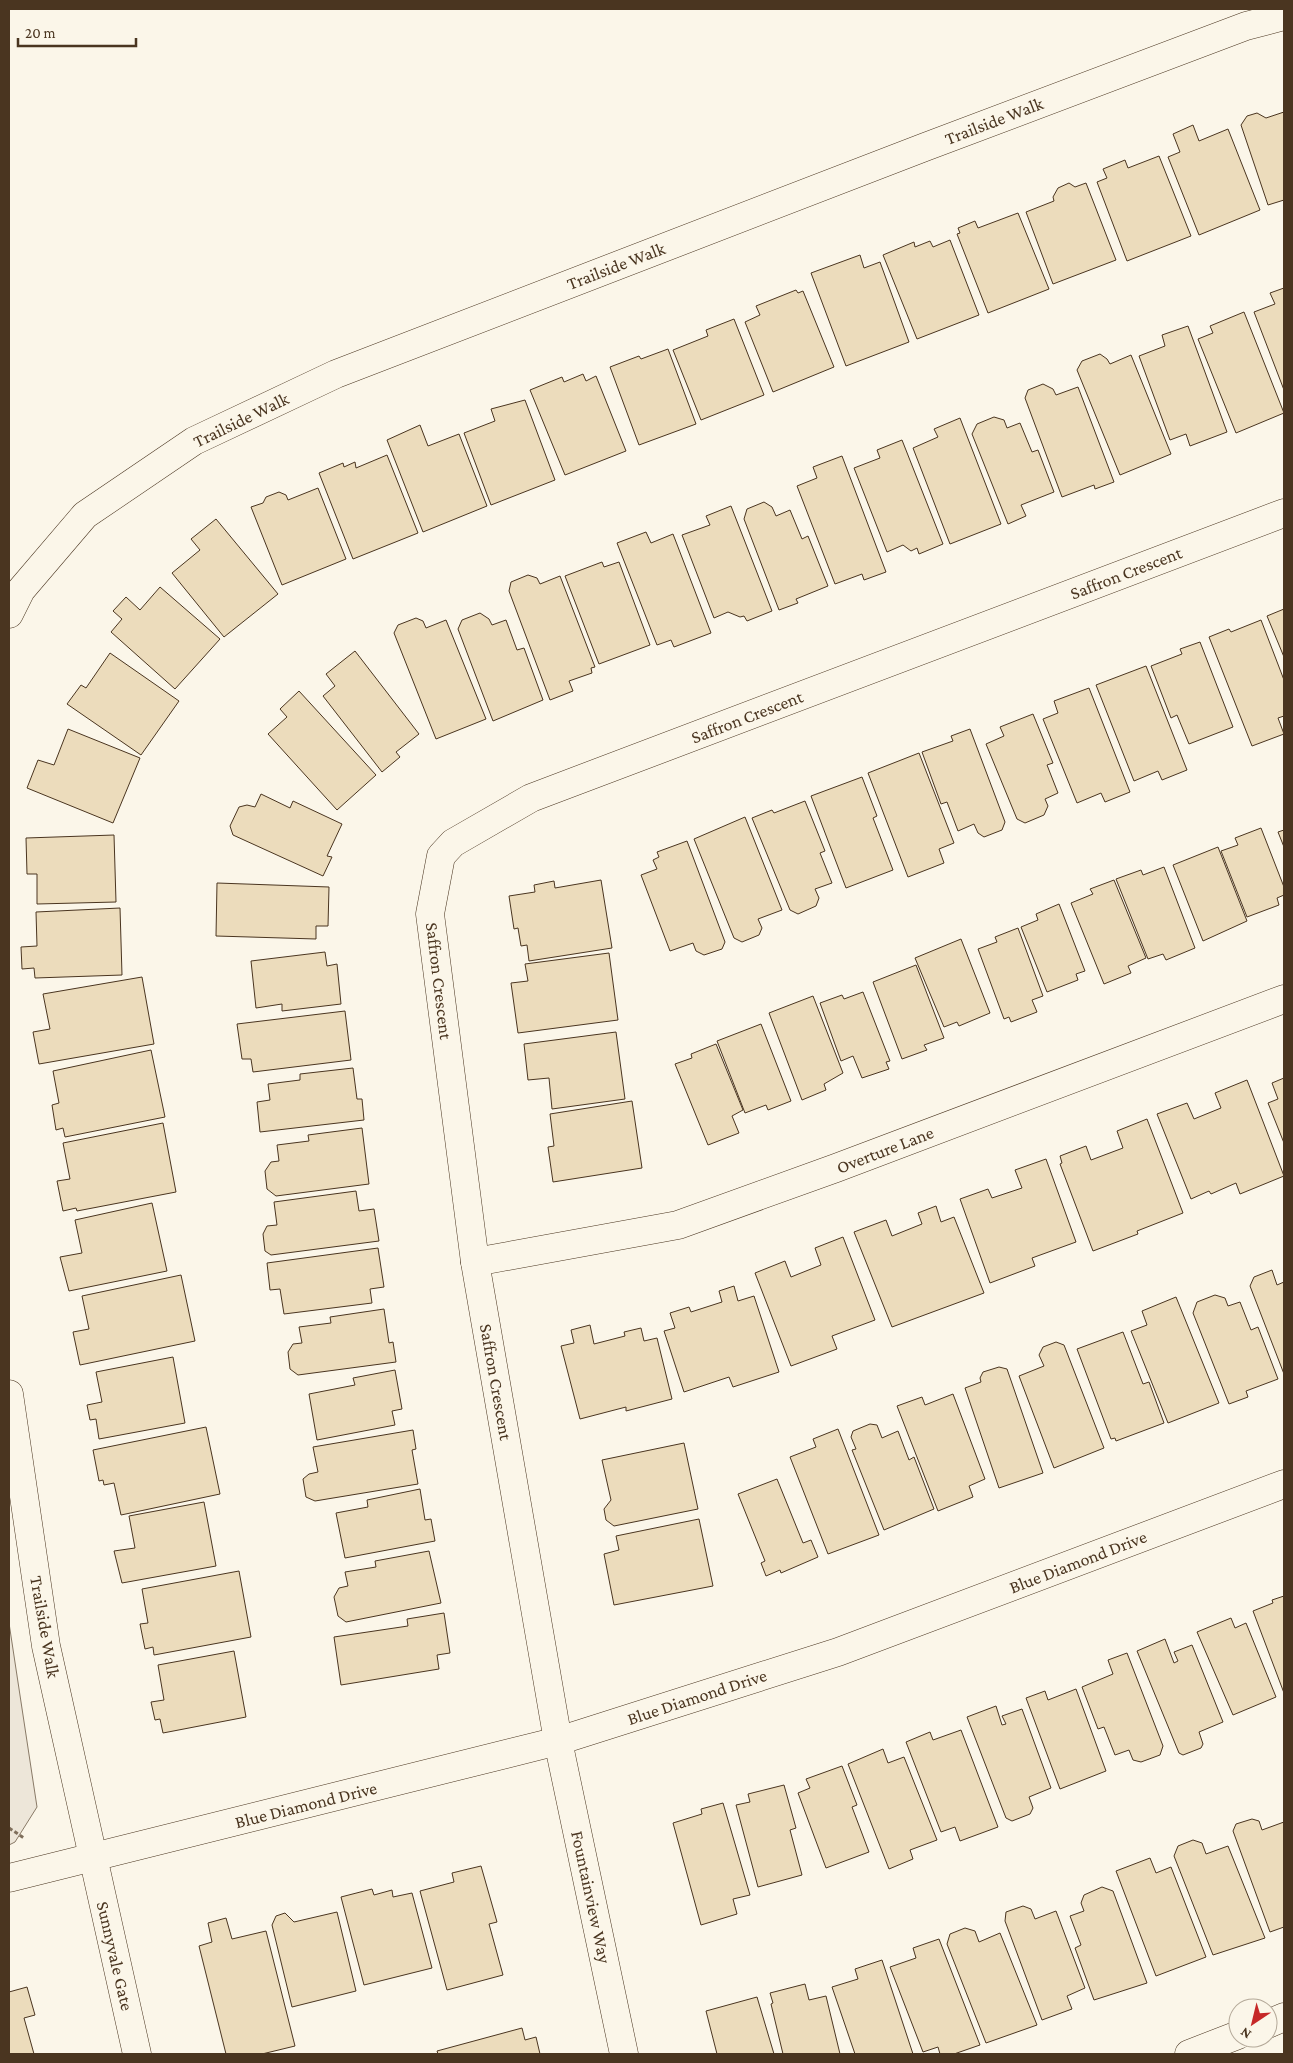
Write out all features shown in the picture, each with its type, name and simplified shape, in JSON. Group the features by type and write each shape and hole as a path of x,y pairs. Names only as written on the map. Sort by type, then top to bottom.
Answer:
{"street":[{"name":"Trailside Walk","path":"9,614 22,590 85,516 194,441 327,378 925,146 1246,26 1284,16"},
{"name":"Saffron Crescent","path":"558,1741 475,1262 430,914 441,856 453,843 531,798 1284,513"},
{"name":"Overture Lane","path":"475,1262 678,1225 836,1168 1284,999"},
{"name":"Trailside Walk","path":"9,1394 46,1646 92,1858"},
{"name":"Blue Diamond Drive","path":"9,1878 558,1741 838,1652 1284,1484"},
{"name":"Fountainview Way","path":"558,1741 624,2054"},
{"name":"Sunnyvale Gate","path":"92,1858 137,2054"},
{"path":"1189,2054 1228,2039"}],"path":[{"path":"9,1828 24,1838"}],"shaded area":[{"path":"9,1623 37,1807 15,1842 9,1845"}],"building":[{"path":"1284,112 1284,200 1268,205 1241,125 1247,116 1257,113 1266,118"},
{"path":"1193,125 1199,141 1228,129 1260,210 1199,235 1168,157 1180,152 1173,134"},
{"path":"1159,156 1191,236 1127,261 1097,182 1107,178 1103,169 1125,160 1128,168"},
{"path":"1069,183 1075,187 1086,183 1116,260 1053,284 1026,212 1054,201 1053,197 1058,188"},
{"path":"1018,213 1049,289 988,313 957,234 960,233 958,228 975,221 978,228"},
{"path":"950,240 979,315 917,339 883,255 914,242 915,247 930,241 933,247"},
{"path":"860,255 864,268 880,262 909,342 846,366 811,273"},
{"path":"1284,288 1284,390 1254,312 1275,304 1270,293"},
{"path":"796,290 798,293 803,291 834,367 773,392 745,322 760,315 756,306"},
{"path":"1244,312 1284,413 1236,433 1198,339 1213,333 1210,326"},
{"path":"734,319 764,395 701,420 673,350 708,336 706,330"},
{"path":"1188,326 1227,432 1190,446 1186,434 1170,440 1139,356 1165,346 1162,335"},
{"path":"668,349 696,424 639,445 610,367 639,356 641,359"},
{"path":"1100,354 1110,364 1131,355 1171,454 1120,475 1077,370 1082,361"},
{"path":"583,374 586,381 596,376 626,451 565,475 530,390 562,377 564,382"},
{"path":"1043,384 1053,389 1056,395 1078,387 1114,482 1095,489 1094,485 1062,497 1025,398 1028,390"},
{"path":"525,400 555,480 491,505 464,433 495,421 491,409"},
{"path":"994,417 1004,420 1007,428 1020,423 1032,452 1038,450 1054,492 1021,505 1026,516 1008,524 972,434 977,424"},
{"path":"960,418 1001,524 950,544 913,448 938,437 934,429"},
{"path":"420,425 428,446 459,434 487,506 423,532 387,440"},
{"path":"902,440 943,544 919,554 917,548 911,551 903,545 887,552 854,468 880,458 877,450"},
{"path":"387,455 418,533 353,559 319,473 343,463 344,467 355,462 356,468"},
{"path":"842,456 886,572 864,580 862,574 835,584 797,486 817,478 813,467"},
{"path":"318,488 346,559 282,585 251,507 263,503 266,497 279,492 286,495 288,500"},
{"path":"764,502 772,507 776,516 790,510 802,539 808,536 828,586 796,599 798,603 779,610 744,519 747,509"},
{"path":"731,506 772,611 747,621 744,616 740,617 728,612 714,618 682,535 710,525 706,516"},
{"path":"216,519 278,594 224,637 172,573 200,550 191,539"},
{"path":"646,532 651,543 673,534 711,633 674,647 671,640 657,645 617,543"},
{"path":"602,562 604,567 619,562 650,645 599,664 565,576"},
{"path":"528,575 537,578 540,584 560,576 595,667 591,668 592,673 569,681 573,691 550,700 509,591 511,582"},
{"path":"160,587 220,639 175,689 111,632 122,619 113,611 126,597 140,610"},
{"path":"1284,609 1284,657 1267,616"},
{"path":"480,613 489,619 492,625 506,620 517,650 524,648 543,700 493,721 458,629 462,620"},
{"path":"416,618 423,621 426,628 446,620 486,719 436,739 394,633 398,625"},
{"path":"1261,620 1284,680 1284,716 1278,718 1284,734 1252,746 1209,637 1229,629 1231,632"},
{"path":"1200,642 1233,727 1189,744 1177,715 1171,718 1151,666 1182,654 1180,649"},
{"path":"355,651 419,734 396,752 400,757 382,772 323,696 335,686 326,674"},
{"path":"110,653 179,701 141,755 67,704 81,685 86,688"},
{"path":"1146,666 1187,770 1162,780 1158,771 1134,781 1096,685"},
{"path":"1089,688 1130,792 1105,802 1101,793 1077,803 1043,719 1058,713 1054,701"},
{"path":"299,691 376,775 337,810 268,734 287,717 280,709"},
{"path":"1033,714 1053,763 1047,765 1058,793 1045,799 1048,806 1044,815 1025,823 1017,819 986,744 1004,736 1000,727"},
{"path":"68,729 140,758 113,823 27,788 38,760 54,765"},
{"path":"970,729 1005,822 1002,830 984,837 978,833 974,824 958,831 947,802 941,804 922,752 953,741 951,736"},
{"path":"919,753 954,843 939,849 944,863 908,877 868,773"},
{"path":"862,777 877,816 873,818 893,870 846,888 811,796"},
{"path":"261,794 290,808 293,801 342,824 327,856 332,857 323,876 233,835 230,826 239,807 247,805 255,807"},
{"path":"805,801 825,851 820,853 832,883 815,889 819,898 816,906 798,914 790,910 752,818 772,810 774,813"},
{"path":"745,817 782,910 758,919 762,928 759,935 742,942 734,938 694,839"},
{"path":"1261,828 1284,887 1284,895 1277,898 1279,905 1247,917 1221,851 1238,845 1235,838"},
{"path":"1284,830 1284,847 1278,832"},
{"path":"114,835 116,902 37,904 37,874 27,874 26,838"},
{"path":"687,841 725,942 722,949 704,955 696,951 693,943 670,951 641,875 657,869 653,860 659,857 657,852"},
{"path":"1218,847 1247,921 1203,941 1173,865"},
{"path":"1164,867 1195,948 1166,960 1163,954 1148,959 1116,879 1141,870 1143,875"},
{"path":"601,880 612,948 529,961 527,945 521,946 518,928 514,929 509,896 535,892 534,885 554,881 555,888"},
{"path":"1114,880 1146,958 1128,966 1131,973 1104,984 1071,903 1093,894 1090,889"},
{"path":"217,883 329,887 328,926 316,926 316,939 216,936"},
{"path":"1059,904 1085,971 1076,974 1078,980 1047,992 1021,927 1038,920 1036,914"},
{"path":"120,908 122,975 35,978 34,968 22,969 21,947 37,946 36,912"},
{"path":"1018,928 1043,996 1032,1000 1037,1012 1011,1022 1009,1017 1004,1019 978,949 997,942 995,937"},
{"path":"961,939 990,1013 959,1026 957,1022 944,1027 915,958"},
{"path":"325,952 327,966 337,964 341,1004 282,1011 282,1004 256,1008 251,961"},
{"path":"609,953 618,1020 518,1033 511,983 528,981 525,964"},
{"path":"916,965 944,1038 924,1045 927,1050 902,1059 873,982"},
{"path":"142,977 154,1044 39,1064 33,1032 50,1029 43,994"},
{"path":"863,992 890,1061 886,1062 889,1069 862,1078 853,1056 841,1061 820,1003 842,995 844,999"},
{"path":"813,996 843,1073 824,1084 826,1090 802,1100 769,1013"},
{"path":"345,1011 351,1060 253,1072 251,1059 242,1059 237,1024"},
{"path":"761,1024 791,1101 768,1110 766,1105 745,1113 717,1041"},
{"path":"616,1032 625,1099 552,1109 549,1078 528,1080 524,1044"},
{"path":"716,1044 743,1110 732,1116 739,1133 708,1145 675,1064 692,1058 691,1054"},
{"path":"151,1050 165,1117 65,1137 63,1128 56,1130 52,1105 59,1103 53,1071"},
{"path":"353,1068 357,1099 362,1099 364,1120 260,1132 257,1102 270,1100 268,1084 300,1080 300,1074"},
{"path":"1284,1078 1284,1143 1268,1103 1278,1099 1272,1083"},
{"path":"1247,1080 1284,1176 1240,1194 1236,1183 1211,1194 1209,1191 1191,1199 1157,1114 1187,1103 1194,1119 1221,1108 1215,1093"},
{"path":"632,1101 642,1168 553,1182 548,1147 554,1146 550,1114"},
{"path":"1147,1119 1183,1213 1137,1231 1138,1234 1093,1251 1060,1164 1062,1163 1060,1156 1086,1146 1091,1160 1123,1148 1117,1131"},
{"path":"163,1123 176,1192 77,1211 76,1208 63,1211 57,1181 70,1179 63,1143"},
{"path":"362,1128 369,1184 276,1196 267,1189 265,1171 271,1162 279,1161 277,1145 309,1141 308,1135"},
{"path":"1046,1159 1076,1242 1032,1258 1035,1266 990,1283 960,1199 988,1189 992,1198 1022,1188 1015,1170"},
{"path":"356,1191 359,1211 374,1209 379,1241 271,1255 265,1251 263,1234 267,1226 277,1225 274,1202"},
{"path":"152,1203 167,1271 69,1291 60,1257 82,1253 75,1220"},
{"path":"936,1206 941,1222 954,1217 984,1293 892,1327 854,1232 886,1220 892,1236 922,1224 918,1213"},
{"path":"843,1237 875,1320 832,1336 837,1349 791,1366 755,1273 785,1261 791,1277 821,1265 815,1248"},
{"path":"378,1248 384,1287 370,1289 372,1303 284,1314 280,1289 270,1290 267,1263"},
{"path":"1272,1270 1277,1285 1284,1282 1284,1374 1250,1286 1254,1277"},
{"path":"181,1275 195,1341 80,1365 73,1332 89,1329 82,1296"},
{"path":"734,1286 738,1301 754,1296 779,1372 733,1387 729,1377 684,1392 664,1331 675,1328 670,1313 689,1307 691,1312 722,1302 719,1291"},
{"path":"1215,1295 1225,1298 1228,1306 1240,1302 1251,1330 1258,1327 1278,1379 1246,1391 1248,1397 1229,1404 1193,1313 1197,1302"},
{"path":"1176,1297 1219,1403 1168,1423 1131,1331 1147,1325 1142,1311"},
{"path":"384,1309 389,1343 393,1342 396,1362 298,1375 290,1369 288,1352 293,1344 302,1343 299,1327 331,1323 330,1317"},
{"path":"590,1325 594,1344 625,1336 624,1332 641,1328 644,1341 657,1338 672,1399 626,1411 626,1407 580,1419 561,1346 574,1343 571,1330"},
{"path":"1123,1332 1143,1384 1149,1382 1164,1423 1116,1441 1115,1438 1111,1439 1077,1349"},
{"path":"1056,1342 1064,1345 1104,1448 1054,1468 1019,1376 1044,1366 1039,1355 1043,1347"},
{"path":"173,1357 185,1423 99,1439 96,1419 90,1420 87,1405 102,1402 96,1372"},
{"path":"999,1367 1007,1369 1043,1473 999,1488 965,1388 981,1382 980,1378 983,1372"},
{"path":"395,1370 402,1409 392,1411 395,1425 317,1440 309,1394 355,1385 353,1378"},
{"path":"953,1394 985,1479 969,1486 973,1497 938,1511 897,1406 922,1397 925,1405"},
{"path":"870,1424 877,1425 882,1438 898,1431 909,1460 914,1457 934,1509 884,1530 852,1450 856,1449 851,1437 853,1431"},
{"path":"206,1427 220,1494 121,1515 114,1483 104,1485 103,1480 99,1481 93,1450"},
{"path":"838,1429 879,1535 828,1554 790,1457 816,1447 813,1439"},
{"path":"413,1430 416,1449 412,1450 418,1484 315,1501 306,1497 303,1479 309,1474 318,1472 313,1447"},
{"path":"684,1443 698,1509 614,1526 606,1520 604,1509 611,1500 602,1460"},
{"path":"777,1479 803,1543 811,1540 818,1557 781,1573 780,1570 766,1576 761,1563 765,1561 738,1494"},
{"path":"420,1489 425,1520 431,1519 435,1541 345,1558 336,1513 368,1507 367,1500"},
{"path":"204,1502 216,1566 122,1583 114,1551 135,1548 129,1516"},
{"path":"699,1519 713,1586 614,1605 604,1554 619,1550 616,1536"},
{"path":"429,1551 441,1603 346,1622 338,1616 334,1597 339,1588 348,1586 345,1572 376,1567 375,1561"},
{"path":"239,1571 251,1637 154,1655 153,1647 145,1649 140,1624 148,1623 142,1589"},
{"path":"1284,1596 1284,1693 1253,1611 1273,1603 1272,1600"},
{"path":"444,1613 450,1653 437,1655 439,1669 341,1685 334,1637 408,1626 407,1619"},
{"path":"1231,1618 1235,1628 1246,1623 1276,1697 1233,1715 1197,1632"},
{"path":"1165,1639 1174,1663 1178,1661 1174,1652 1192,1645 1223,1722 1199,1732 1203,1744 1201,1748 1183,1755 1179,1753 1137,1651"},
{"path":"234,1651 246,1717 163,1733 160,1719 155,1720 151,1702 164,1700 158,1665"},
{"path":"1127,1653 1163,1746 1160,1755 1141,1762 1133,1760 1129,1750 1115,1755 1104,1727 1098,1729 1082,1687 1113,1674 1108,1660"},
{"path":"1076,1689 1106,1771 1060,1789 1026,1698 1045,1691 1048,1700"},
{"path":"996,1706 1002,1725 1006,1724 1002,1716 1022,1709 1051,1788 1029,1797 1033,1808 1030,1814 1012,1821 1006,1818 967,1717"},
{"path":"961,1730 998,1827 960,1841 955,1827 941,1832 906,1742 930,1732 933,1740"},
{"path":"883,1749 888,1763 904,1757 937,1840 910,1850 913,1859 889,1869 848,1764"},
{"path":"842,1766 857,1805 852,1807 869,1852 826,1868 798,1793 810,1788 806,1779"},
{"path":"784,1785 796,1828 790,1830 802,1875 758,1887 736,1805 750,1802 748,1794"},
{"path":"723,1803 750,1895 733,1899 737,1914 701,1925 673,1823 702,1814 701,1809"},
{"path":"1252,1819 1259,1821 1262,1830 1284,1822 1284,1927 1270,1932 1233,1831 1236,1824"},
{"path":"1193,1840 1202,1843 1206,1854 1228,1846 1265,1938 1213,1955 1174,1856 1178,1846"},
{"path":"1150,1858 1156,1873 1171,1867 1206,1957 1156,1976 1116,1871"},
{"path":"481,1866 497,1922 489,1924 503,1975 447,1990 420,1891 454,1882 452,1873"},
{"path":"1102,1887 1113,1891 1147,1983 1094,2000 1075,1948 1081,1945 1070,1916 1084,1911 1081,1903 1084,1895"},
{"path":"372,1889 374,1895 392,1890 393,1897 412,1893 432,1968 364,1985 341,1897"},
{"path":"1023,1906 1031,1909 1035,1919 1056,1911 1085,1988 1067,1996 1072,2009 1042,2020 1005,1921 1006,1912"},
{"path":"337,1912 356,1991 292,2007 272,1925 276,1916 285,1913 294,1922"},
{"path":"226,1918 232,1939 266,1931 295,2046 262,2054 226,2054 199,1946 212,1942 208,1923"},
{"path":"965,1928 975,1931 979,1942 1000,1933 1037,2025 986,2043 947,1944 950,1934"},
{"path":"939,1939 980,2045 954,2054 940,2054 938,2047 923,2052 890,1967 916,1958 913,1948"},
{"path":"882,1960 913,2054 855,2054 832,1987 858,1979 855,1969"},
{"path":"805,1984 809,2000 826,1996 840,2054 783,2054 770,1993"},
{"path":"27,1987 35,2015 24,2018 34,2054 9,2054 9,1992"},
{"path":"757,1997 774,2054 717,2054 706,2011"},
{"path":"522,2028 525,2040 536,2037 540,2054 438,2054 437,2051"}]}
